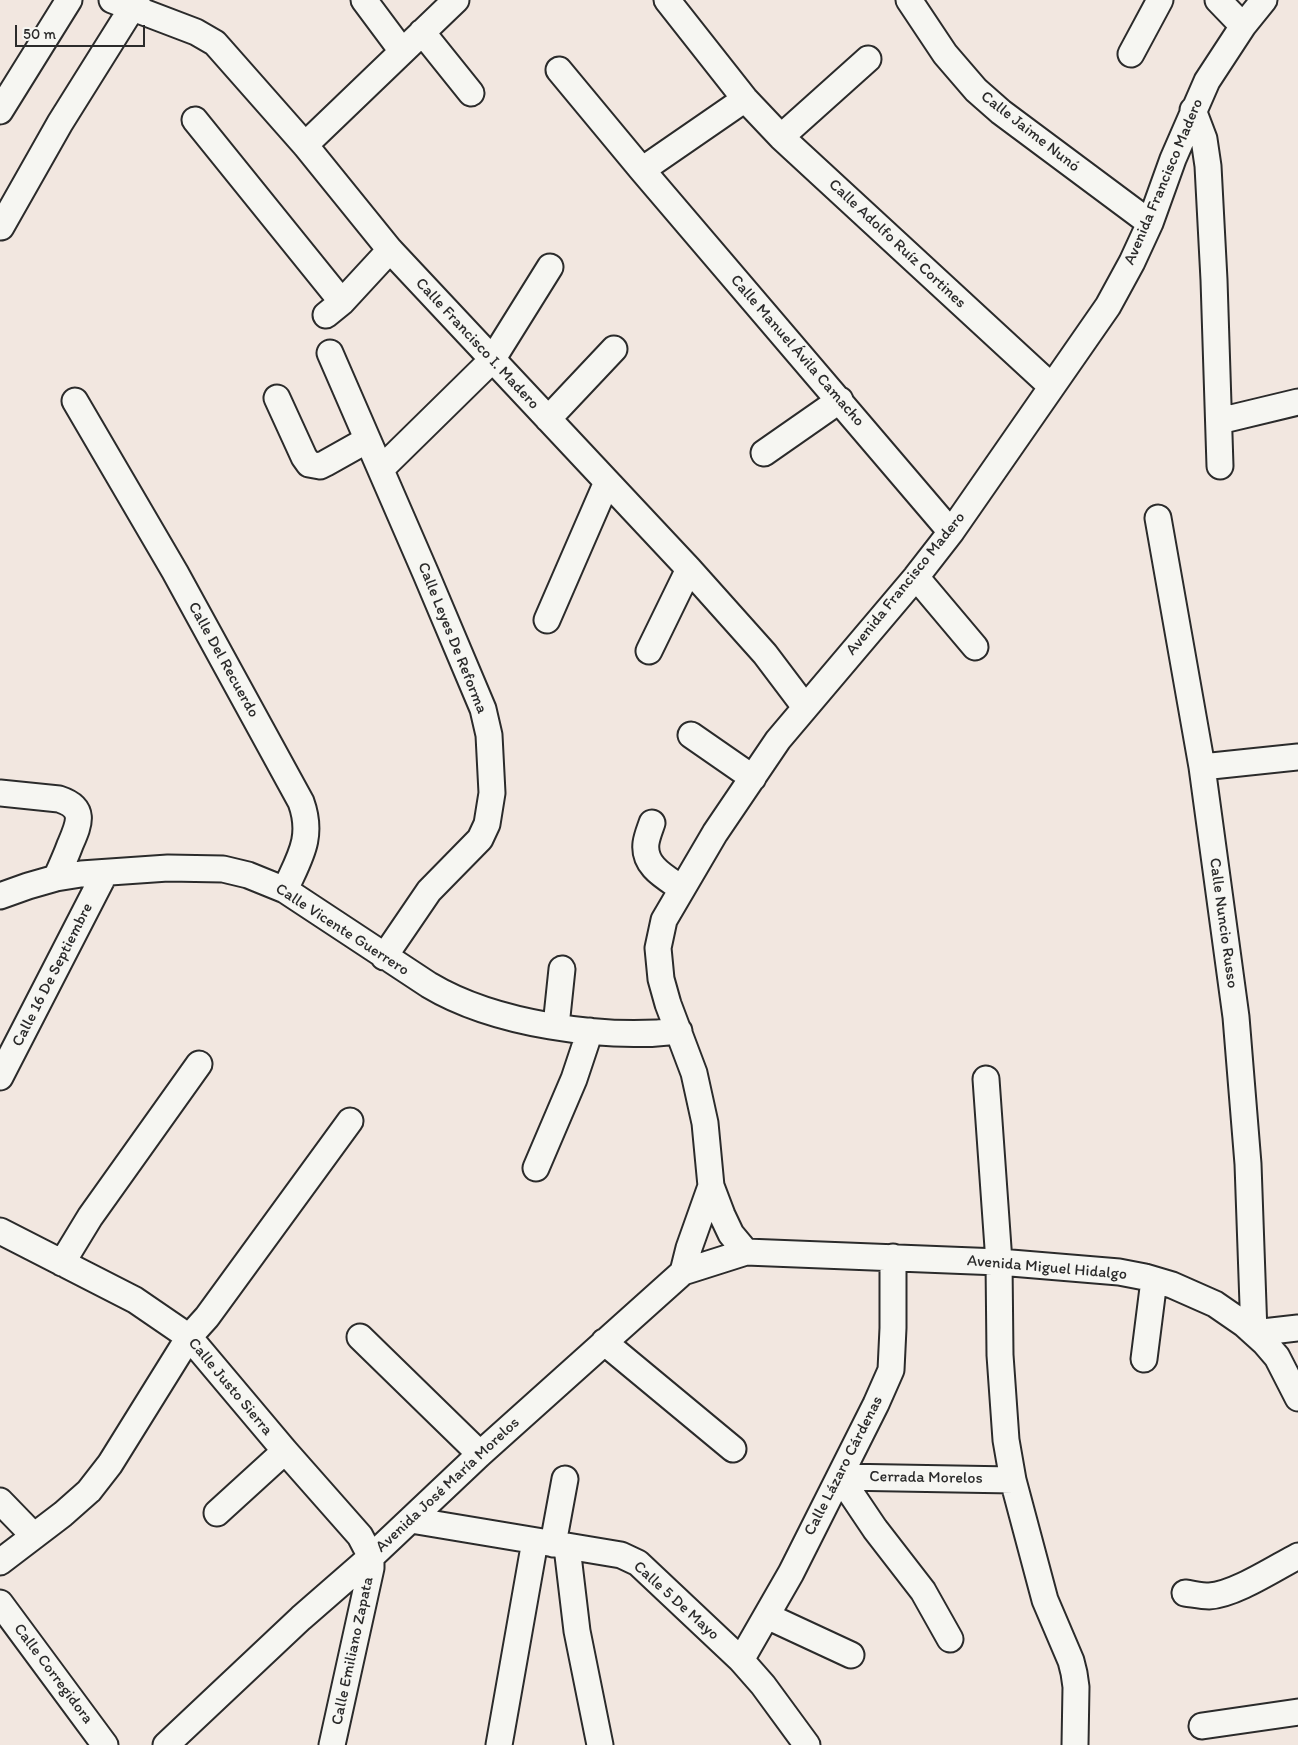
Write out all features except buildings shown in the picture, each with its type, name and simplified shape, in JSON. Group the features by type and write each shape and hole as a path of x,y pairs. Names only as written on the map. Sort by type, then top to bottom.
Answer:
{"street":[{"path":"0,111 69,0"},
{"path":"364,0 402,52"},
{"path":"304,145 456,0"},
{"name":"Calle Adolfo Ruíz Cortines","path":"667,0 745,100 781,137 1051,386"},
{"name":"Calle Jaime Nunó","path":"909,0 945,54 976,90 1001,112 1150,223"},
{"path":"1131,54 1160,0"},
{"path":"1218,0 1243,26"},
{"name":"Avenida Francisco Madero","path":"746,1252 731,1234 711,1186 705,1124 694,1074 668,1004 661,979 658,948 664,920 715,833 778,740 916,577 951,532 1108,306 1132,262 1150,223 1172,159 1193,110 1212,73 1243,26 1264,0"},
{"path":"1,226 127,2"},
{"name":"Calle Francisco I. Madero","path":"127,2 196,32 215,43 304,145 390,250 689,569 765,654 805,707"},
{"path":"422,32 471,94"},
{"path":"781,137 868,59"},
{"name":"Calle Manuel Ávila Camacho","path":"559,70 951,532"},
{"path":"642,170 745,100"},
{"path":"1193,110 1204,139 1208,166 1220,466"},
{"path":"195,120 334,309 390,250"},
{"path":"380,469 492,360 550,267"},
{"path":"548,420 614,349"},
{"name":"Calle Leyes De Reforma","path":"330,353 483,709 489,735 492,793 487,824 480,839 429,892 384,957"},
{"path":"277,398 309,464 320,466 367,440"},
{"path":"764,453 840,400"},
{"name":"Calle Del Recuerdo","path":"75,401 96,440 175,572 301,802 307,825 305,842 285,890"},
{"path":"1219,421 1298,402"},
{"path":"548,620 607,482"},
{"name":"Calle Nuncio Russo","path":"1158,518 1202,767 1237,1027 1248,1164 1254,1333"},
{"path":"649,651 689,569"},
{"path":"916,577 975,647"},
{"path":"691,735 753,778"},
{"path":"1202,767 1298,758"},
{"path":"0,793 59,799 75,807 79,814 79,824 56,878"},
{"path":"652,823 646,843 647,857 654,869 682,888"},
{"name":"Calle Vicente Guerrero","path":"0,896 56,878 105,872 168,868 222,869 248,875 285,890 331,919 384,957 449,998 496,1014 590,1031 661,1033 679,1031"},
{"name":"Calle 16 De Septiembre","path":"0,1077 105,872"},
{"path":"556,1026 562,969"},
{"path":"536,1168 574,1080 590,1031"},
{"path":"62,1263 100,1202 199,1064"},
{"path":"986,1079 999,1262 1000,1355 1006,1440 1013,1480 1044,1600 1074,1672 1076,1687 1075,1745"},
{"path":"0,1562 63,1514 89,1491 105,1471 189,1337 207,1317 350,1121"},
{"name":"Avenida Francisco Madero","path":"683,1272 689,1248 711,1186"},
{"name":"Calle Justo Sierra","path":"0,1231 135,1300 189,1337 285,1452 360,1536 371,1557"},
{"name":"Avenida Miguel Hidalgo","path":"746,1252 999,1262 1119,1272 1154,1280 1179,1288 1215,1304 1254,1333 1277,1357 1298,1398"},
{"name":"Avenida José María Morelos","path":"166,1745 301,1618 411,1520 480,1454 683,1272 746,1252"},
{"name":"Calle Lázaro Cárdenas","path":"741,1660 791,1573 840,1477 891,1370 893,1328 892,1257"},
{"path":"1144,1359 1154,1280"},
{"path":"1254,1333 1298,1328"},
{"path":"360,1337 480,1454"},
{"path":"604,1342 733,1449"},
{"path":"217,1513 285,1452"},
{"path":"840,1477 875,1529 923,1592 950,1639"},
{"name":"Cerrada Morelos","path":"840,1477 1013,1480"},
{"path":"499,1745 551,1544 565,1479"},
{"path":"0,1502 33,1535"},
{"name":"Calle 5 De Mayo","path":"411,1520 621,1555 638,1563 741,1660 763,1685 806,1745"},
{"path":"551,1544 577,1631 600,1745"},
{"path":"1185,1593 1208,1596 1233,1590 1298,1556"},
{"name":"Calle Emiliano Zapata","path":"332,1745 371,1568 371,1557"},
{"name":"Calle Corregidora","path":"0,1603 105,1745"},
{"path":"767,1616 851,1655"},
{"path":"1202,1726 1298,1712"}]}
